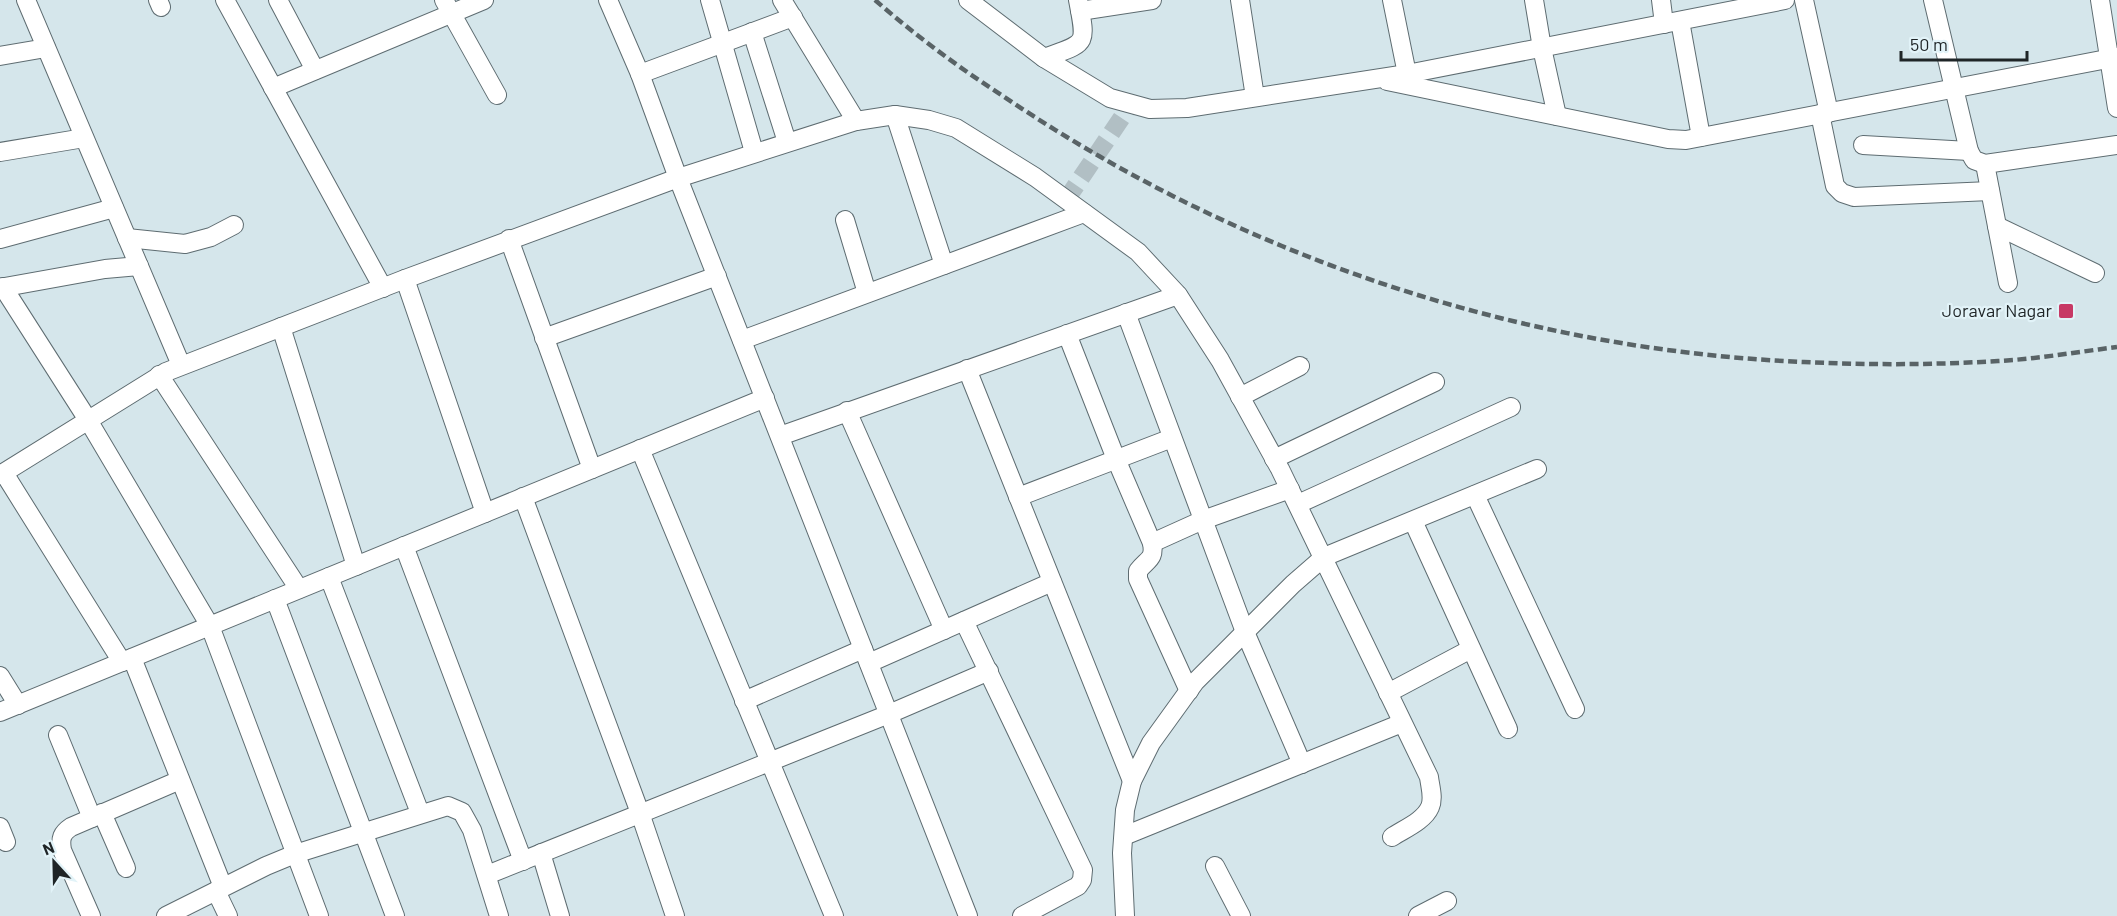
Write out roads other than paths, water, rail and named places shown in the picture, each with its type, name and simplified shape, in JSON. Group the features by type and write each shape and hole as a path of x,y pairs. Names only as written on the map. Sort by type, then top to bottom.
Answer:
{"street":[{"path":"26,0 181,365"},
{"path":"225,0 383,288"},
{"path":"279,0 315,70"},
{"path":"273,88 448,7 484,0"},
{"path":"608,0 640,74 678,178 968,916"},
{"path":"710,0 754,152"},
{"path":"782,0 856,121"},
{"path":"968,0 1044,58 1110,98 1150,109 1187,108 1407,74 1785,0"},
{"path":"1044,58 1077,46 1083,39 1084,29 1079,6 1152,0"},
{"path":"1240,0 1255,97"},
{"path":"1392,0 1407,74"},
{"path":"1534,0 1557,116"},
{"path":"1660,0 1672,22 1701,137"},
{"path":"1804,0 1835,186 1842,193 1854,197 1990,191"},
{"path":"1933,0 1969,151 1974,160 1985,164 2117,145"},
{"path":"2100,0 2113,58 2117,108"},
{"path":"448,7 497,95"},
{"path":"640,74 793,17"},
{"path":"752,32 787,142"},
{"path":"0,56 46,48"},
{"path":"1377,79 1668,139 1701,137 2113,58"},
{"path":"895,115 944,265"},
{"path":"228,916 180,780 127,660 2,474 159,375 181,365 678,178 856,121 895,115 929,120 956,128 1035,177 1138,252 1178,295 1220,360 1294,496 1429,777 1432,797 1430,807 1418,820 1392,837"},
{"path":"0,152 84,138"},
{"path":"1863,145 1969,151"},
{"path":"1985,164 2008,283"},
{"path":"0,239 114,208"},
{"path":"742,340 1084,213"},
{"path":"845,220 867,293"},
{"path":"127,238 185,244 211,237 234,225"},
{"path":"1997,226 2095,273"},
{"path":"509,240 592,469"},
{"path":"139,266 105,269 1,287 88,420 210,626 319,916"},
{"path":"544,338 717,276"},
{"path":"405,279 485,513"},
{"path":"780,436 1178,295"},
{"path":"1126,313 1245,632 1302,764"},
{"path":"281,327 356,566"},
{"path":"1067,334 1152,543 1154,552 1151,559 1138,572 1138,579 1189,691"},
{"path":"1240,397 1300,366"},
{"path":"967,369 1132,781"},
{"path":"159,375 299,589"},
{"path":"1274,459 1435,382"},
{"path":"0,712 765,398"},
{"path":"1152,543 1203,520 1294,496 1511,406"},
{"path":"847,411 944,630"},
{"path":"1018,497 1172,438"},
{"path":"640,449 834,916"},
{"path":"1125,916 1122,853 1125,810 1132,781 1151,743 1189,691 1293,584 1324,557 1537,469"},
{"path":"1475,495 1575,709"},
{"path":"523,497 640,813 675,916"},
{"path":"1413,521 1508,729"},
{"path":"405,546 523,861"},
{"path":"329,577 420,813"},
{"path":"744,701 944,630 1052,582"},
{"path":"275,599 395,916"},
{"path":"964,621 1083,870 1078,886 1022,916"},
{"path":"1388,693 1471,649"},
{"path":"487,875 889,714 989,670"},
{"path":"0,676 18,705"},
{"path":"1124,836 1402,723"},
{"path":"58,735 97,816 126,868"},
{"path":"91,916 62,850 60,840 63,832 180,780"},
{"path":"166,916 295,854 362,831 448,806 462,812 472,830 499,916"},
{"path":"541,853 560,916"},
{"path":"1215,866 1241,916"},
{"path":"1421,915 1447,901"}],"tunnel":[{"path":"1066,200 1131,104"}],"railway":[{"path":"875,0 937,50 1003,96 1093,153 1188,203 1285,247 1385,284 1488,315 1592,338 1697,354 1804,362 1852,364 1974,362 2027,359 2117,347"}],"place":[{"name":"Joravar Nagar","path":"2066,311"}]}
